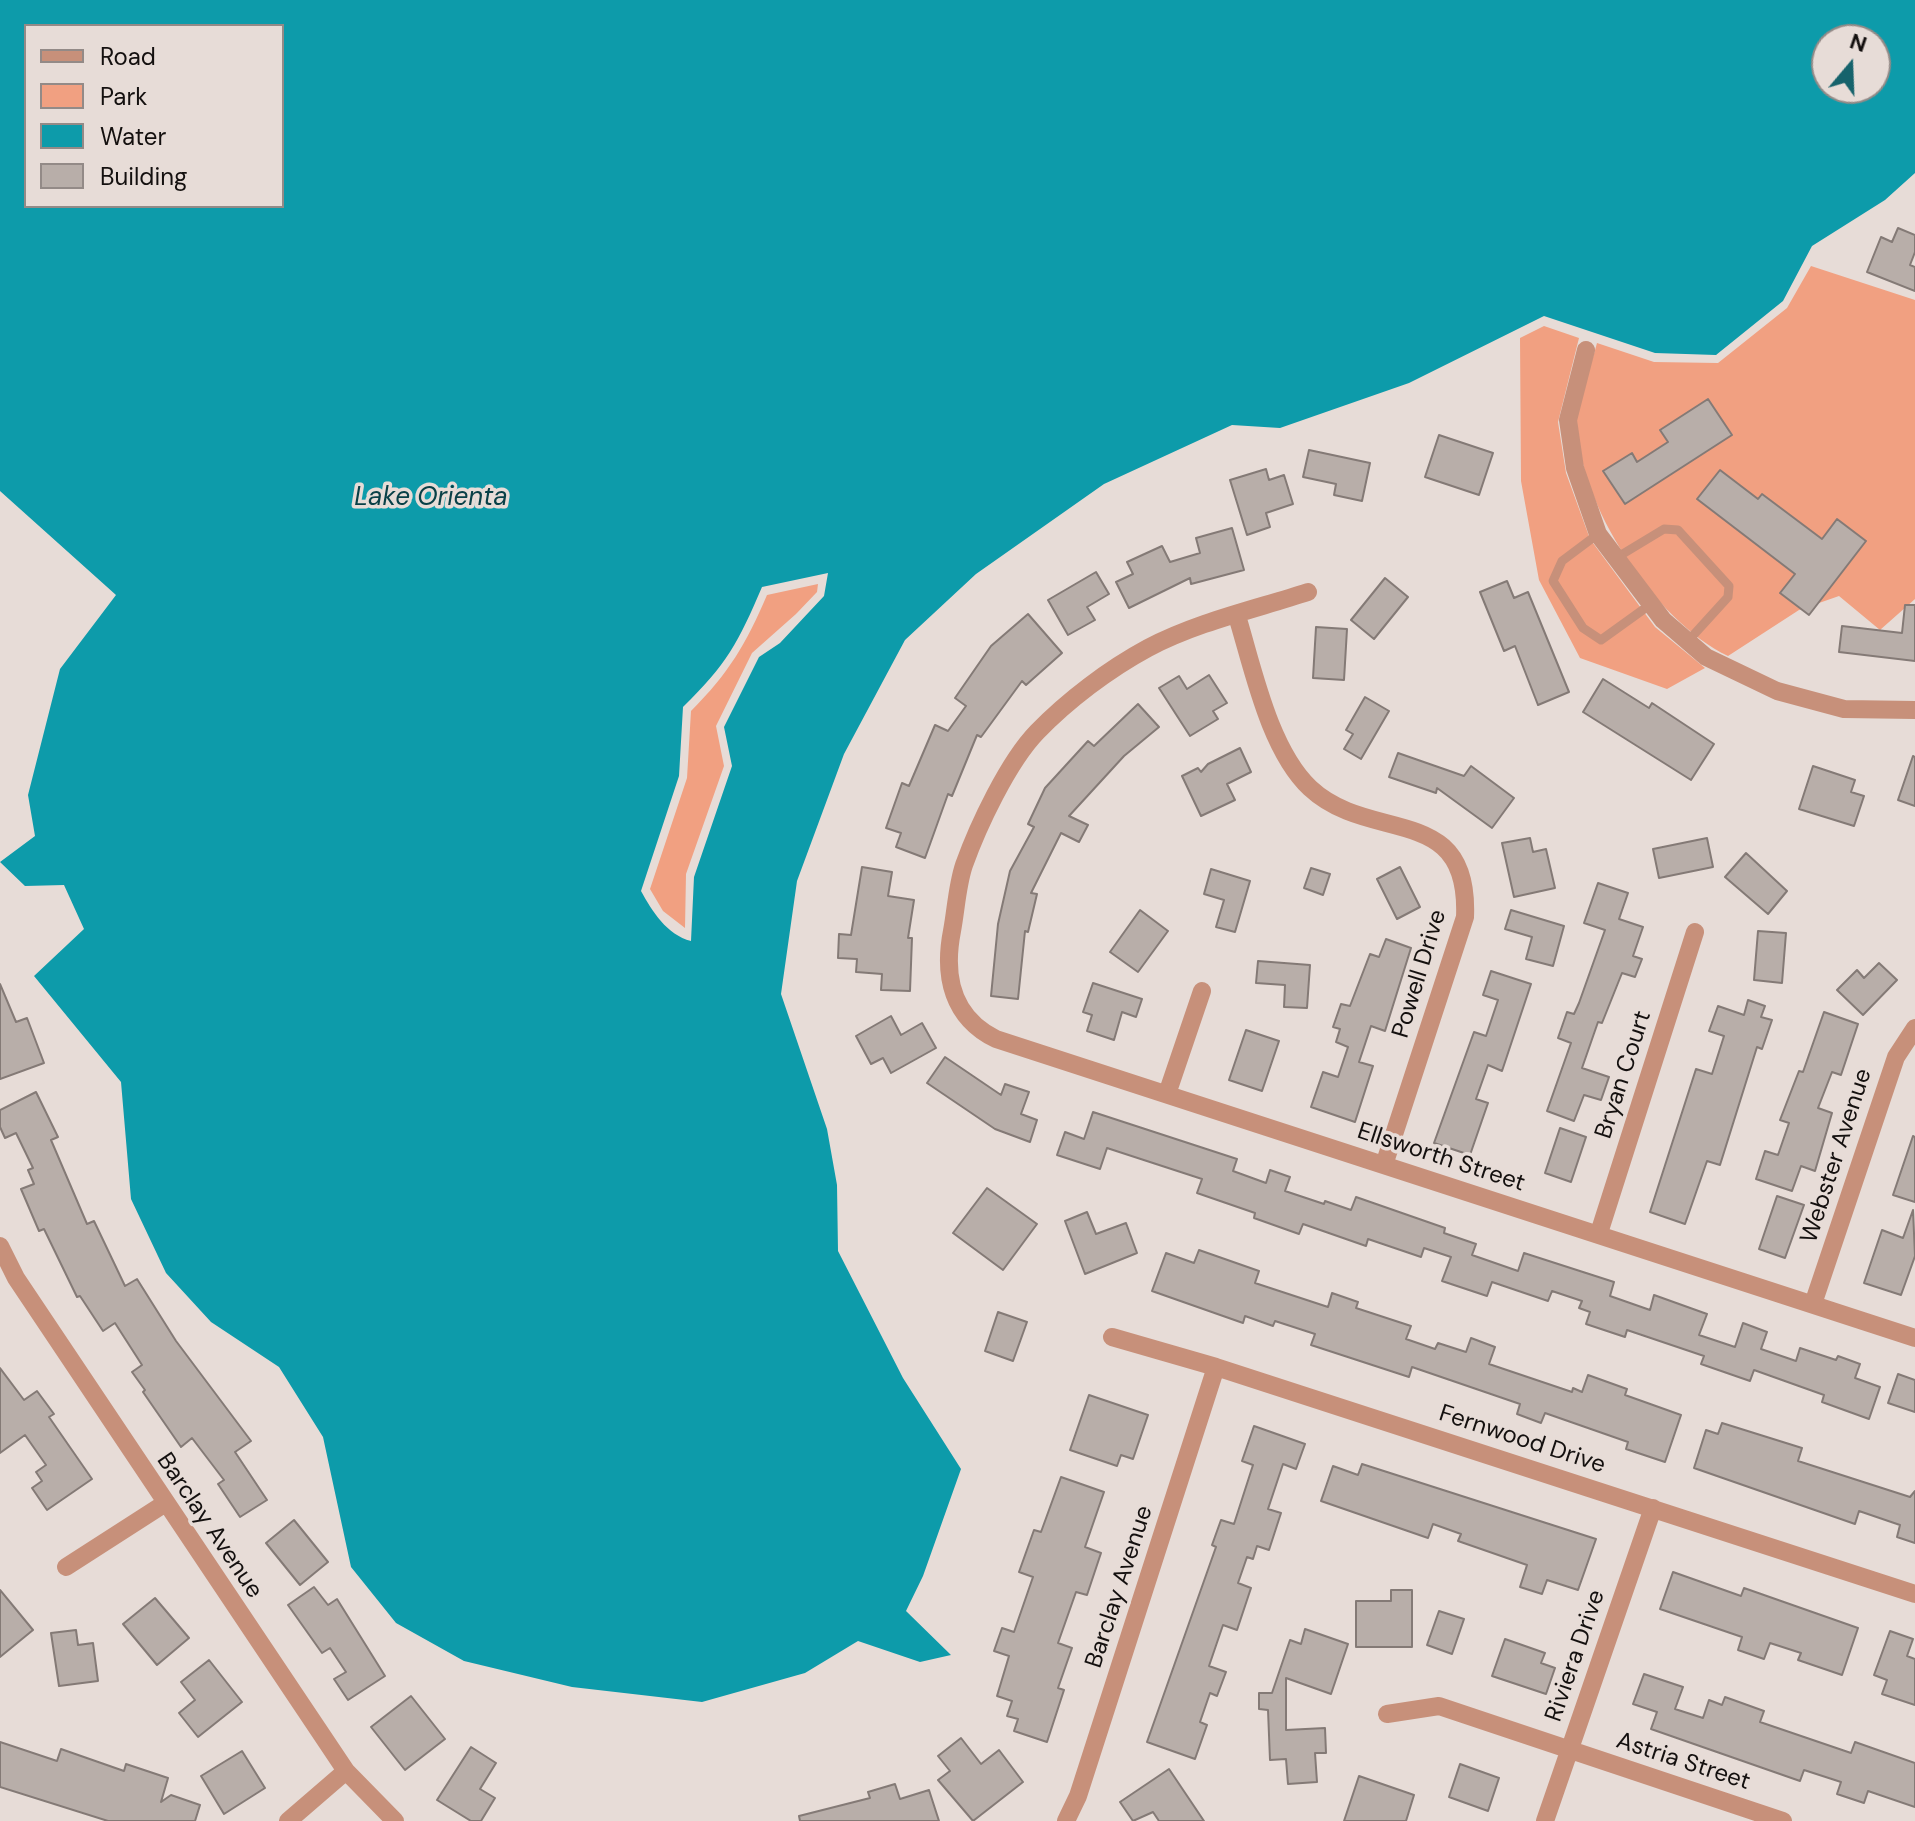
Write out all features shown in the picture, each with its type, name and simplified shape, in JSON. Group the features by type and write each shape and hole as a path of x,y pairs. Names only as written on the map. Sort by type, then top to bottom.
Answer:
{"street":[{"path":"1586,350 1568,420 1575,468 1598,534 1663,620 1706,657 1777,691 1844,709 1915,710"},
{"path":"1237,616 1308,592"},
{"name":"Ellsworth Street","path":"1237,616 1150,647 1111,671 1035,733 1001,786 964,866 951,938 953,993 960,1012 975,1029 996,1039 1915,1338"},
{"name":"Powell Drive","path":"1237,616 1264,703 1286,758 1309,787 1338,808 1429,837 1450,850 1461,866 1466,892 1465,917 1384,1165"},
{"name":"Bryan Court","path":"1599,1233 1695,932"},
{"path":"1167,1094 1202,991"},
{"name":"Webster Avenue","path":"1813,1304 1896,1057 1915,1028"},
{"name":"Barclay Avenue","path":"0,1246 16,1278 164,1504 346,1771 395,1821"},
{"name":"Fernwood Drive","path":"1112,1337 1216,1367 1915,1594"},
{"name":"Barclay Avenue","path":"1066,1821 1078,1796 1216,1367"},
{"path":"66,1567 164,1504"},
{"name":"Riviera Drive","path":"1545,1821 1653,1508"},
{"name":"Astria Street","path":"1387,1714 1439,1706 1783,1821"},
{"path":"288,1821 346,1771"}],"lane":[{"path":"1616,558 1664,529 1678,530 1729,586 1728,597 1688,641"},
{"path":"1598,534 1562,561 1553,581 1583,628 1601,640 1651,604"}],"green space":[{"path":"1811,266 1915,300 1915,599 1880,630 1839,596 1799,610 1728,656 1701,639 1674,616 1648,588 1625,556 1590,487 1580,453 1579,402 1597,343 1654,362 1718,363 1787,308"},
{"path":"1544,326 1579,338 1558,422 1566,473 1590,539 1655,627 1705,668 1667,689 1580,658 1539,580 1521,481 1520,338"},
{"path":"818,584 817,592 796,614 752,653 716,726 724,766 686,874 685,928 663,911 650,889 687,778 691,711 735,657 767,595"}],"water":[{"name":"Lake Orienta","path":"0,0 1915,0 1915,173 1885,200 1812,246 1783,301 1716,355 1655,353 1544,316 1409,383 1280,428 1232,425 1104,484 976,574 905,640 844,754 797,881 781,994 827,1129 837,1185 838,1251 903,1378 961,1469 923,1576 906,1611 951,1655 920,1662 858,1641 805,1673 702,1702 572,1687 464,1661 396,1623 351,1567 323,1437 279,1367 211,1322 166,1273 131,1199 121,1082 34,976 84,929 64,885 25,886 0,862 35,836 28,795 60,669 116,595 0,491","holes":["828,573 824,596 780,643 759,657 724,727 732,766 694,877 691,941 682,938 655,914 641,891 679,776 683,707 711,678 730,652 762,587"]}],"building":[{"path":"1898,228 1915,235 1915,252 1910,265 1915,267 1915,291 1867,272 1881,237 1892,242"},
{"path":"1708,399 1732,435 1625,504 1603,471 1632,453 1637,462 1668,442 1660,430"},
{"path":"1439,435 1493,453 1479,495 1425,477"},
{"path":"1309,450 1370,463 1362,501 1334,495 1336,484 1303,477"},
{"path":"1266,469 1269,480 1284,475 1293,504 1266,513 1270,527 1247,535 1230,480"},
{"path":"1720,470 1758,499 1762,494 1822,539 1837,519 1866,541 1809,615 1780,593 1795,574 1697,499"},
{"path":"1232,528 1244,570 1191,584 1190,578 1129,608 1116,582 1133,574 1127,562 1162,546 1170,562 1200,553 1196,538"},
{"path":"1096,572 1109,594 1087,607 1095,620 1068,635 1048,600"},
{"path":"1385,578 1408,597 1374,639 1351,620"},
{"path":"1507,581 1514,598 1528,592 1569,692 1538,705 1515,646 1504,651 1480,592"},
{"path":"1905,605 1915,605 1915,661 1839,652 1842,626 1902,633"},
{"path":"1028,614 1062,653 1026,685 1022,681 981,737 977,735 952,796 948,794 925,858 896,847 901,833 886,828 902,783 909,786 935,725 948,731 966,706 955,698 991,646"},
{"path":"1316,627 1347,629 1344,680 1313,678"},
{"path":"1209,675 1227,703 1213,711 1218,719 1190,736 1159,688 1179,676 1187,689"},
{"path":"1603,679 1649,708 1652,703 1714,744 1691,780 1583,712"},
{"path":"1365,697 1389,711 1361,759 1344,749 1353,734 1346,730"},
{"path":"1138,704 1159,727 1124,756 1069,816 1088,825 1079,842 1061,833 1031,893 1037,894 1028,932 1025,931 1018,999 991,996 998,924 1010,871 1034,827 1028,824 1045,788 1088,741 1094,746"},
{"path":"1240,748 1251,772 1227,784 1235,800 1201,816 1182,776 1198,768 1201,772 1208,764"},
{"path":"1398,753 1464,776 1471,766 1514,798 1492,828 1437,788 1436,793 1389,777"},
{"path":"1915,757 1915,806 1898,800"},
{"path":"1813,766 1855,780 1851,792 1864,796 1854,826 1799,809"},
{"path":"1530,838 1533,852 1546,849 1555,888 1514,897 1502,843"},
{"path":"1707,838 1713,867 1659,878 1653,849"},
{"path":"1746,853 1787,891 1768,914 1725,877"},
{"path":"862,867 892,872 888,896 914,900 908,938 912,938 910,991 881,990 882,974 856,972 857,959 838,958 839,934 851,935"},
{"path":"1400,867 1420,907 1397,919 1377,879"},
{"path":"1311,868 1330,874 1323,895 1304,888"},
{"path":"1211,869 1250,881 1235,932 1216,927 1224,900 1204,894"},
{"path":"1598,883 1628,893 1619,919 1643,927 1633,956 1642,959 1635,977 1622,973 1602,1023 1598,1022 1582,1068 1609,1077 1601,1100 1584,1095 1574,1121 1547,1111 1571,1043 1558,1038 1567,1012 1574,1014 1579,1003 1605,930 1584,923"},
{"path":"1140,910 1168,931 1138,972 1110,952"},
{"path":"1511,910 1564,926 1553,966 1526,959 1532,937 1505,929"},
{"path":"1758,931 1786,933 1782,983 1754,980"},
{"path":"1386,939 1411,948 1385,1031 1371,1026 1359,1062 1373,1066 1355,1122 1311,1107 1323,1072 1338,1077 1348,1047 1336,1042 1340,1029 1333,1027 1341,1004 1350,1006 1370,954 1379,957"},
{"path":"1258,961 1310,965 1307,1008 1284,1007 1285,985 1256,983"},
{"path":"1879,963 1897,980 1863,1015 1837,990 1857,970 1864,978"},
{"path":"1491,971 1531,984 1502,1071 1488,1065 1476,1099 1488,1103 1470,1155 1434,1143 1474,1032 1486,1036 1498,1000 1483,995"},
{"path":"1093,983 1142,999 1136,1017 1122,1012 1114,1040 1087,1031 1092,1015 1083,1012"},
{"path":"0,984 16,1022 27,1018 44,1063 0,1079"},
{"path":"1748,1000 1765,1006 1761,1017 1772,1020 1762,1049 1757,1047 1720,1165 1707,1161 1685,1224 1650,1212 1696,1069 1712,1074 1724,1036 1709,1031 1718,1006 1744,1015"},
{"path":"1824,1012 1858,1024 1841,1075 1832,1072 1818,1108 1832,1113 1815,1171 1801,1166 1792,1191 1756,1179 1765,1151 1778,1155 1789,1123 1780,1120 1799,1071 1803,1072"},
{"path":"891,1016 901,1035 922,1023 936,1048 891,1073 883,1058 871,1064 856,1036"},
{"path":"1246,1030 1279,1041 1262,1091 1229,1080"},
{"path":"945,1057 1001,1095 1005,1084 1029,1092 1021,1114 1037,1120 1030,1142 995,1129 927,1083"},
{"path":"36,1092 58,1137 51,1140 87,1224 94,1221 125,1286 137,1279 176,1341 251,1441 235,1452 267,1500 240,1517 218,1484 224,1480 192,1438 181,1447 143,1392 145,1390 132,1372 142,1365 115,1323 103,1331 80,1296 77,1297 44,1229 39,1231 21,1189 34,1184 28,1170 33,1168 16,1133 5,1138 0,1127 0,1110"},
{"path":"1093,1112 1237,1159 1233,1171 1266,1183 1270,1170 1290,1177 1285,1191 1324,1204 1325,1201 1351,1210 1356,1197 1445,1228 1444,1233 1476,1244 1472,1255 1518,1271 1524,1253 1614,1282 1610,1296 1650,1310 1654,1295 1707,1314 1699,1335 1735,1347 1743,1323 1767,1332 1761,1349 1796,1361 1800,1348 1860,1364 1855,1378 1880,1387 1869,1419 1822,1402 1824,1395 1754,1370 1750,1381 1701,1364 1704,1356 1627,1330 1625,1337 1586,1324 1590,1312 1579,1308 1582,1301 1552,1291 1548,1301 1492,1282 1487,1296 1442,1281 1451,1257 1424,1248 1421,1257 1368,1239 1366,1246 1303,1224 1299,1234 1254,1218 1255,1213 1197,1193 1202,1179 1107,1148 1100,1169 1057,1155 1065,1132 1084,1139"},
{"path":"1560,1128 1586,1137 1571,1182 1545,1173"},
{"path":"1915,1137 1915,1202 1893,1195"},
{"path":"987,1188 1037,1224 1003,1270 953,1233"},
{"path":"1777,1196 1804,1205 1785,1258 1759,1249"},
{"path":"1913,1210 1915,1256 1901,1295 1864,1283 1882,1230 1903,1238"},
{"path":"1087,1212 1096,1234 1126,1223 1137,1253 1085,1274 1065,1221"},
{"path":"1199,1250 1259,1271 1255,1283 1328,1307 1332,1293 1358,1302 1356,1308 1411,1326 1406,1339 1435,1349 1438,1343 1466,1352 1471,1338 1495,1347 1489,1364 1572,1392 1573,1388 1582,1392 1588,1375 1627,1389 1625,1395 1681,1415 1665,1462 1626,1449 1628,1442 1545,1413 1541,1423 1517,1414 1520,1404 1412,1367 1409,1377 1311,1345 1315,1334 1275,1321 1273,1326 1245,1316 1243,1323 1152,1291 1166,1253 1194,1263"},
{"path":"998,1312 1027,1322 1013,1361 985,1351"},
{"path":"0,1368 24,1400 37,1391 54,1414 49,1417 92,1479 47,1510 32,1488 42,1481 36,1472 46,1465 25,1435 0,1453"},
{"path":"1898,1374 1915,1380 1915,1412 1888,1403"},
{"path":"1089,1395 1148,1415 1133,1459 1121,1455 1117,1466 1070,1450"},
{"path":"1722,1423 1802,1448 1798,1461 1910,1497 1915,1491 1915,1543 1897,1537 1900,1525 1859,1511 1855,1524 1694,1468 1706,1430 1718,1434"},
{"path":"1254,1426 1305,1444 1296,1469 1283,1464 1268,1509 1281,1513 1269,1550 1257,1546 1253,1559 1247,1557 1238,1583 1251,1588 1237,1630 1223,1625 1209,1666 1226,1672 1217,1696 1210,1693 1200,1722 1207,1725 1195,1759 1147,1742 1216,1547 1212,1545 1221,1520 1234,1524 1253,1465 1242,1461"},
{"path":"1362,1464 1596,1539 1578,1590 1547,1580 1542,1594 1520,1587 1527,1565 1458,1541 1461,1534 1433,1524 1428,1538 1321,1501 1333,1466 1358,1475"},
{"path":"1061,1477 1104,1492 1085,1547 1101,1553 1087,1595 1076,1592 1058,1643 1072,1648 1058,1688 1064,1690 1047,1742 1014,1731 1018,1719 1007,1716 1012,1701 997,1696 1009,1656 994,1651 1002,1628 1014,1632 1033,1577 1019,1572 1034,1530 1041,1532"},
{"path":"294,1520 328,1562 300,1585 266,1543"},
{"path":"1673,1572 1741,1596 1744,1588 1858,1628 1842,1675 1798,1660 1801,1653 1770,1643 1764,1659 1738,1650 1742,1637 1660,1609"},
{"path":"314,1587 328,1605 337,1599 385,1676 348,1700 334,1679 346,1672 330,1648 322,1653 288,1605"},
{"path":"0,1590 33,1630 0,1657"},
{"path":"1391,1590 1412,1590 1412,1647 1356,1647 1356,1601 1391,1601"},
{"path":"155,1598 189,1638 157,1665 123,1624"},
{"path":"1439,1611 1464,1619 1452,1654 1427,1645"},
{"path":"1305,1629 1348,1644 1331,1694 1286,1678 1286,1730 1325,1728 1326,1753 1315,1753 1317,1782 1288,1784 1286,1759 1270,1760 1268,1710 1259,1709 1259,1693 1272,1693 1290,1640 1301,1644"},
{"path":"76,1630 78,1645 93,1643 98,1681 59,1686 51,1633"},
{"path":"1890,1631 1913,1639 1907,1656 1915,1659 1915,1705 1882,1694 1887,1680 1874,1675"},
{"path":"1505,1639 1545,1653 1541,1663 1555,1668 1546,1694 1492,1676"},
{"path":"209,1660 242,1702 198,1737 179,1713 195,1700 181,1682"},
{"path":"1644,1674 1683,1687 1675,1709 1703,1718 1709,1700 1722,1705 1725,1697 1764,1711 1760,1722 1851,1753 1855,1742 1915,1763 1915,1807 1868,1791 1864,1803 1837,1794 1841,1782 1804,1770 1800,1781 1651,1729 1657,1712 1633,1704"},
{"path":"411,1696 445,1739 405,1770 371,1727"},
{"path":"961,1738 981,1764 999,1750 1023,1782 973,1821 938,1780 950,1771 938,1756"},
{"path":"0,1742 57,1761 61,1749 124,1771 126,1764 168,1778 161,1802 171,1795 200,1805 195,1821 108,1821 0,1787"},
{"path":"471,1747 496,1763 480,1789 495,1798 481,1821 471,1821 437,1800"},
{"path":"242,1751 265,1788 224,1814 201,1776"},
{"path":"1460,1764 1499,1778 1488,1811 1449,1797"},
{"path":"1169,1769 1204,1821 1159,1821 1153,1812 1133,1821 1120,1802"},
{"path":"1359,1776 1414,1795 1406,1821 1344,1821"},
{"path":"895,1784 900,1799 929,1790 939,1821 800,1821 799,1816 870,1798 868,1792"}]}
